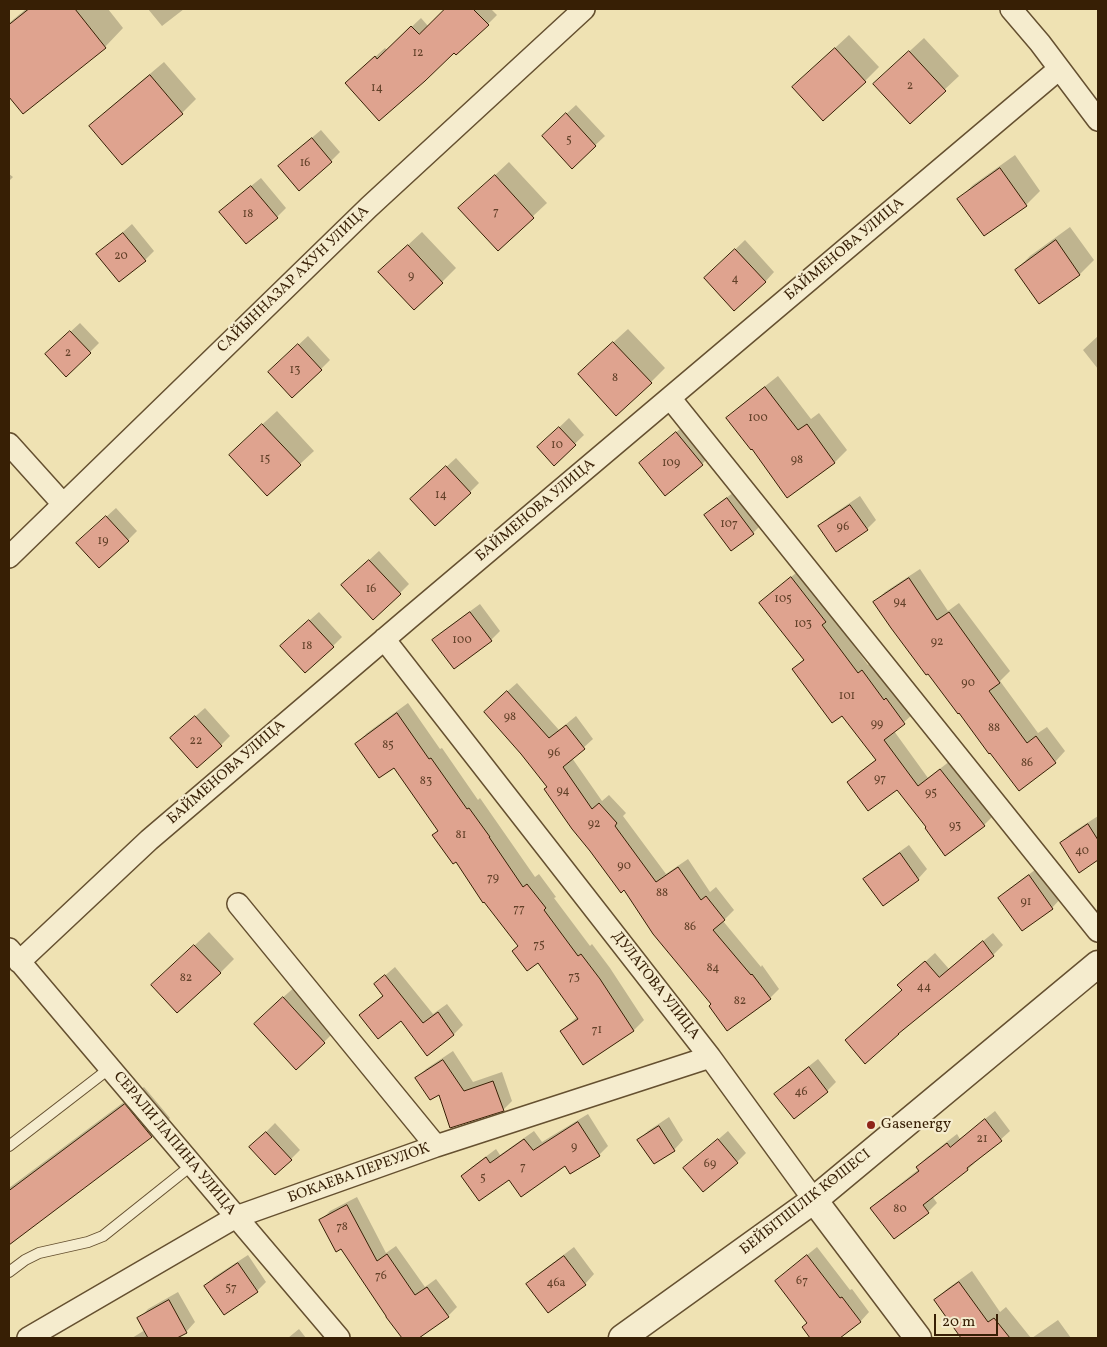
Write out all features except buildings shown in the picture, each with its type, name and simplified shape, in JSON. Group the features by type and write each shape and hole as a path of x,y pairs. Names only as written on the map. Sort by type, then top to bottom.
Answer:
{"street":[{"name":"САЙЫННАЗАР АХУН УЛИЦА","path":"9,557 369,207 584,9"},
{"path":"1011,9 1098,120"},
{"name":"БАЙМЕНОВА УЛИЦА","path":"14,956 384,639 1059,69"},
{"path":"670,398 1098,931"},
{"path":"9,444 63,504"},
{"name":"ДУЛАТОВА УЛИЦА","path":"384,639 710,1057 918,1338"},
{"path":"238,904 436,1146"},
{"name":"СЕРАЛИ ЛАПИНА УЛИЦА","path":"14,956 339,1338"},
{"name":"БЕЙБІТШІЛІК КӨШЕСІ","path":"622,1338 814,1200 1098,964"},
{"name":"БОКАЕВА ПЕРЕУЛОК","path":"28,1338 236,1217 436,1146 710,1057"}],"lane":[{"path":"9,1146 110,1068"},
{"path":"9,1272 25,1260 39,1253 88,1242 103,1236 192,1165"}],"place":[{"name":"Gasenergy","path":"871,1125"}]}
